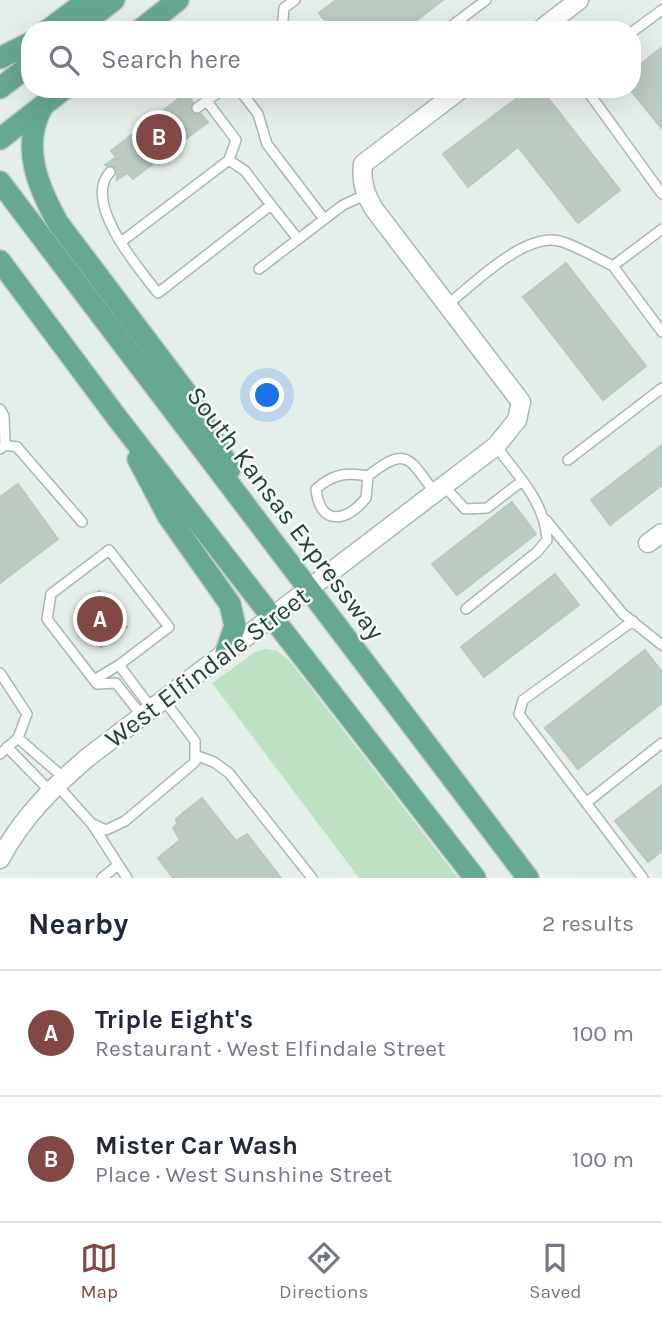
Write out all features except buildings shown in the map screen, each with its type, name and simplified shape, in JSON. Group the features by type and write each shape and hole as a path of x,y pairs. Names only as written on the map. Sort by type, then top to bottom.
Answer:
{"main road":[{"path":"60,21 88,0"},
{"path":"87,21 114,0"},
{"path":"151,21 178,0"},
{"path":"0,58 21,48"},
{"path":"0,88 21,72"},
{"path":"0,139 53,98"},
{"path":"43,106 35,119 32,142 35,172 47,202 58,223 191,399 257,521"},
{"name":"South Kansas Expressway","path":"0,182 528,878"},
{"path":"0,261 118,419 274,616 475,878"},
{"path":"118,419 168,516 230,604 235,626 226,653"}],"street":[{"path":"552,21 579,0"},
{"path":"365,195 363,164 437,98"},
{"name":"West Elfindale Street","path":"0,859 28,816 57,785 153,708 496,446 517,420 521,402 365,195"}],"lane":[{"path":"283,21 284,8 295,0"},
{"path":"458,21 486,0"},
{"path":"641,25 662,10"},
{"path":"197,108 209,98"},
{"path":"246,98 258,114 267,144 324,219"},
{"path":"593,98 662,194"},
{"path":"121,242 229,160 236,140 206,100"},
{"path":"229,160 244,171 298,239"},
{"path":"110,172 103,180 101,194 106,212 121,242 158,293 271,205"},
{"path":"258,269 324,219 365,195"},
{"path":"613,266 662,229"},
{"path":"447,306 517,251 538,241 562,241 613,266 662,332"},
{"path":"568,460 662,388"},
{"path":"0,409 4,416 3,447 16,447 82,522"},
{"path":"496,446 522,481 545,520 623,614 662,645"},
{"path":"368,476 366,498 346,517 338,519 329,515 317,502 316,489 328,479 347,473 368,476 390,459 404,458 412,463 439,490 465,509 487,508 522,481"},
{"path":"466,609 537,552 547,540 545,520"},
{"path":"91,823 106,830 125,821 195,762 195,741 116,683 97,684 47,619 51,594 109,550 169,627 119,665 94,680"},
{"path":"633,621 523,699 519,714 643,878"},
{"path":"119,665 153,708"},
{"path":"0,673 27,714 18,738 4,751 57,785"},
{"path":"18,738 46,763 57,785 91,823 127,878"},
{"path":"586,803 662,743"},
{"path":"195,755 215,762 229,773 312,878"},
{"path":"102,878 118,865"}],"green space":[{"path":"265,649 277,651 289,660 458,878 359,878 212,683 255,652"}],"place":[{"name":"Mister Car Wash","path":"159,137"},
{"name":"Triple Eight's","path":"100,619"}]}
